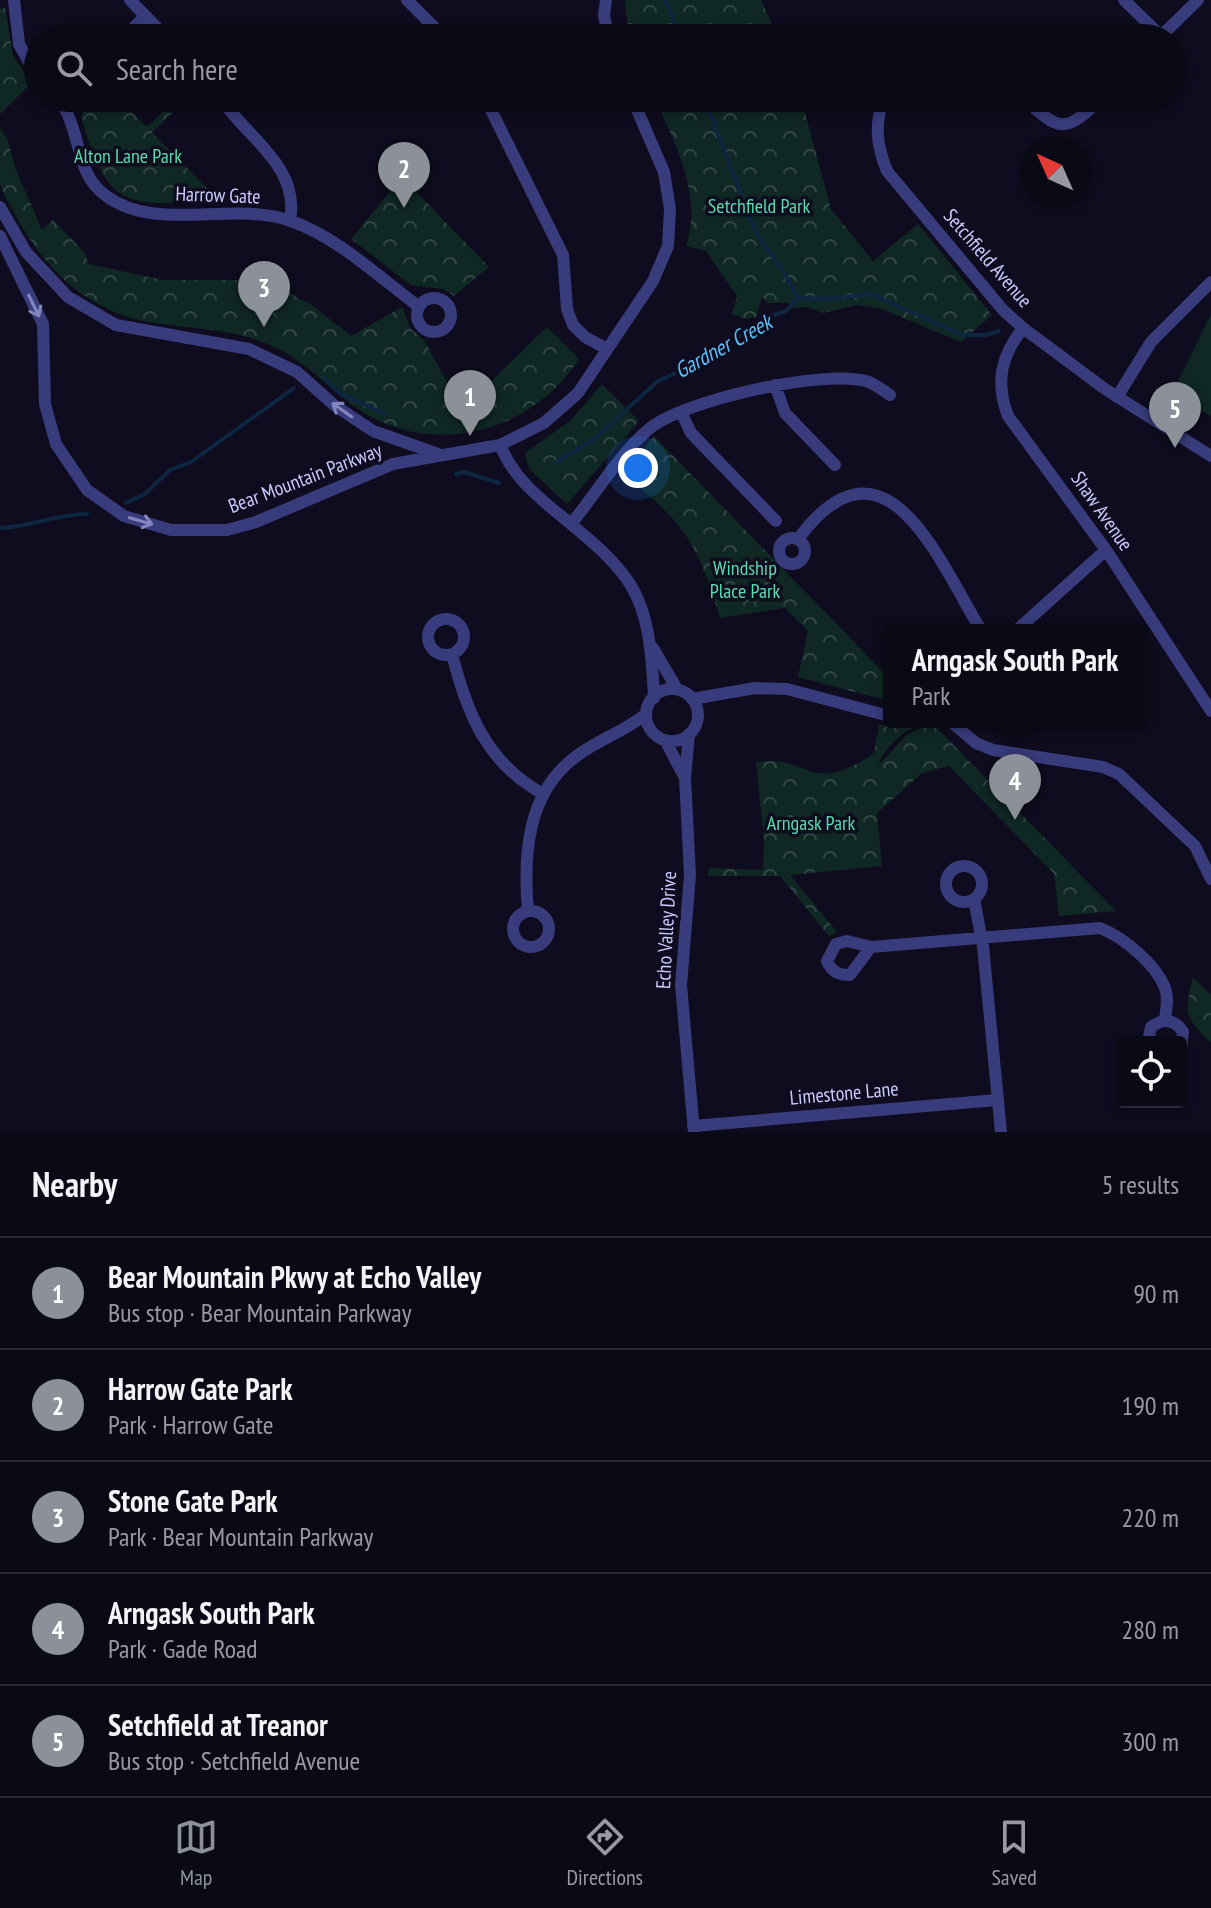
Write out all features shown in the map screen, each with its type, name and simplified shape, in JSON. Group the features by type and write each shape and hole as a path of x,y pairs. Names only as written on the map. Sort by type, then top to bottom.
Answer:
{"street":[{"path":"14,0 19,44 24,53"},
{"path":"130,0 153,24"},
{"path":"407,0 431,24"},
{"path":"606,0 606,24"},
{"path":"1124,0 1147,24"},
{"path":"1173,24 1198,0"},
{"path":"137,24 145,16"},
{"name":"Harrow Gate","path":"65,112 88,177 103,194 133,212 232,214 290,220 334,243 418,306"},
{"path":"232,112 281,167 294,202 290,220"},
{"path":"492,112 563,255 567,309 573,325 585,337 607,349"},
{"name":"Bear Mountain Parkway","path":"0,236 43,324 45,404 56,444 87,490 124,516 171,530 227,530 256,522 393,464 500,445 544,423 564,408 653,281 668,246 670,209 664,172 638,112"},
{"name":"Setchfield Avenue","path":"879,112 877,147 887,171 1003,310 1117,397 1211,456"},
{"path":"1039,112 1050,123 1061,126 1081,118 1087,112"},
{"name":"Bear Mountain Parkway","path":"0,207 26,252 68,297 116,325 249,349 297,372 334,405 373,431 438,454"},
{"path":"1117,397 1151,342 1211,282"},
{"name":"Shaw Avenue","path":"1023,328 1010,344 1000,371 1003,402 1008,416 1106,550 1211,711"},
{"path":"571,524 644,434 681,412 754,388 775,385 868,382 890,395"},
{"path":"775,385 785,413 835,465"},
{"path":"681,412 691,433 776,521"},
{"path":"500,445 521,481 603,550 630,579 653,648 677,689 692,699 698,716"},
{"path":"798,539 824,508 839,499 868,493 883,496 895,503 916,525 977,624"},
{"path":"1024,624 1106,550"},
{"path":"528,911 528,834 543,794 576,756 623,732 646,714 654,698 653,648"},
{"path":"452,654 482,739 507,770 543,794"},
{"path":"692,699 755,688 787,689 883,714"},
{"path":"654,698 677,689"},
{"path":"623,732 653,733 666,742 689,734 698,716 722,696"},
{"path":"646,714 653,733"},
{"path":"958,728 976,743 993,750 1103,767 1119,774 1195,846 1211,879"},
{"name":"Echo Valley Drive","path":"689,734 685,778 690,875 681,985 693,1129"},
{"name":"Echo Valley Drive","path":"666,742 685,778"},
{"path":"974,899 982,936 1001,1132"},
{"path":"871,947 1083,927 1112,933 1158,975 1168,1001 1165,1020"},
{"path":"1149,1036 1151,1027 1165,1020 1173,1021 1183,1032 1183,1036"},
{"name":"Limestone Lane","path":"693,1129 997,1100"}],"green space":[{"path":"625,0 761,0 772,24 628,24"},
{"path":"5,8 13,55 24,73 24,91 0,114 0,9"},
{"name":"Alton Lane Park","path":"82,112 131,112 147,127 163,112 173,112 152,133 221,202 143,202 127,197 114,188 102,172 81,117"},
{"name":"Setchfield Park","path":"661,112 805,112 831,209 873,261 918,224 992,315 961,342 882,309 857,305 823,313 808,307 793,308 788,303 768,303 762,297 756,317 746,319 732,314 737,296 706,251 686,246 691,207 678,151"},
{"path":"0,128 8,141 16,170 42,230 53,220 84,252 89,264 163,280 234,280 273,285 312,305 351,336 402,307 410,328 424,340 453,393 485,387 547,327 579,359 559,384 536,405 509,420 480,430 450,434 420,433 390,425 361,411 294,358 268,344 224,332 126,316 106,308 70,285 27,236 3,191 0,183"},
{"path":"402,177 489,267 454,296 443,289 411,285 351,239"},
{"path":"1211,314 1211,416 1171,396"},
{"path":"602,384 639,421 567,504 529,469 525,453 571,420"},
{"name":"Windship Place Park","path":"654,436 883,672 883,699 798,677 808,631 785,608 720,618 704,570 686,536 661,507 623,474"},
{"name":"Arngask Park","path":"879,725 883,725 883,728 913,728 899,737 878,765 907,735 923,728 937,728 1116,911 1059,916 1054,874 949,766 922,773 877,813 882,866 790,875 837,932 829,936 780,876 708,876 709,868 763,870 764,841 756,762 774,761 823,774 836,772 874,753"},
{"path":"1193,977 1211,995 1211,1043 1188,1014"}],"waterway":[{"path":"665,0 675,24"},
{"path":"709,112 756,233 782,270"},
{"path":"784,273 797,298"},
{"name":"Gardner Creek","path":"555,463 594,439 658,381 702,361 771,316 786,311 797,298 826,299 872,294 962,335 986,335 999,331"},
{"name":"Gardner Creek","path":"323,377 341,394 385,414"},
{"name":"Gardner Creek","path":"126,503 145,494 170,470 191,462 294,388"},
{"name":"Gardner Creek","path":"456,474 464,472 499,483"},
{"name":"Gardner Creek","path":"0,528 87,514"}],"place":[{"name":"Harrow Gate Park","path":"404,208"},
{"name":"Stone Gate Park","path":"264,327"},
{"name":"Bear Mountain Pkwy at Echo Valley","path":"470,436"},
{"name":"Setchfield at Treanor","path":"1175,448"},
{"name":"Arngask South Park","path":"1015,820"}]}
